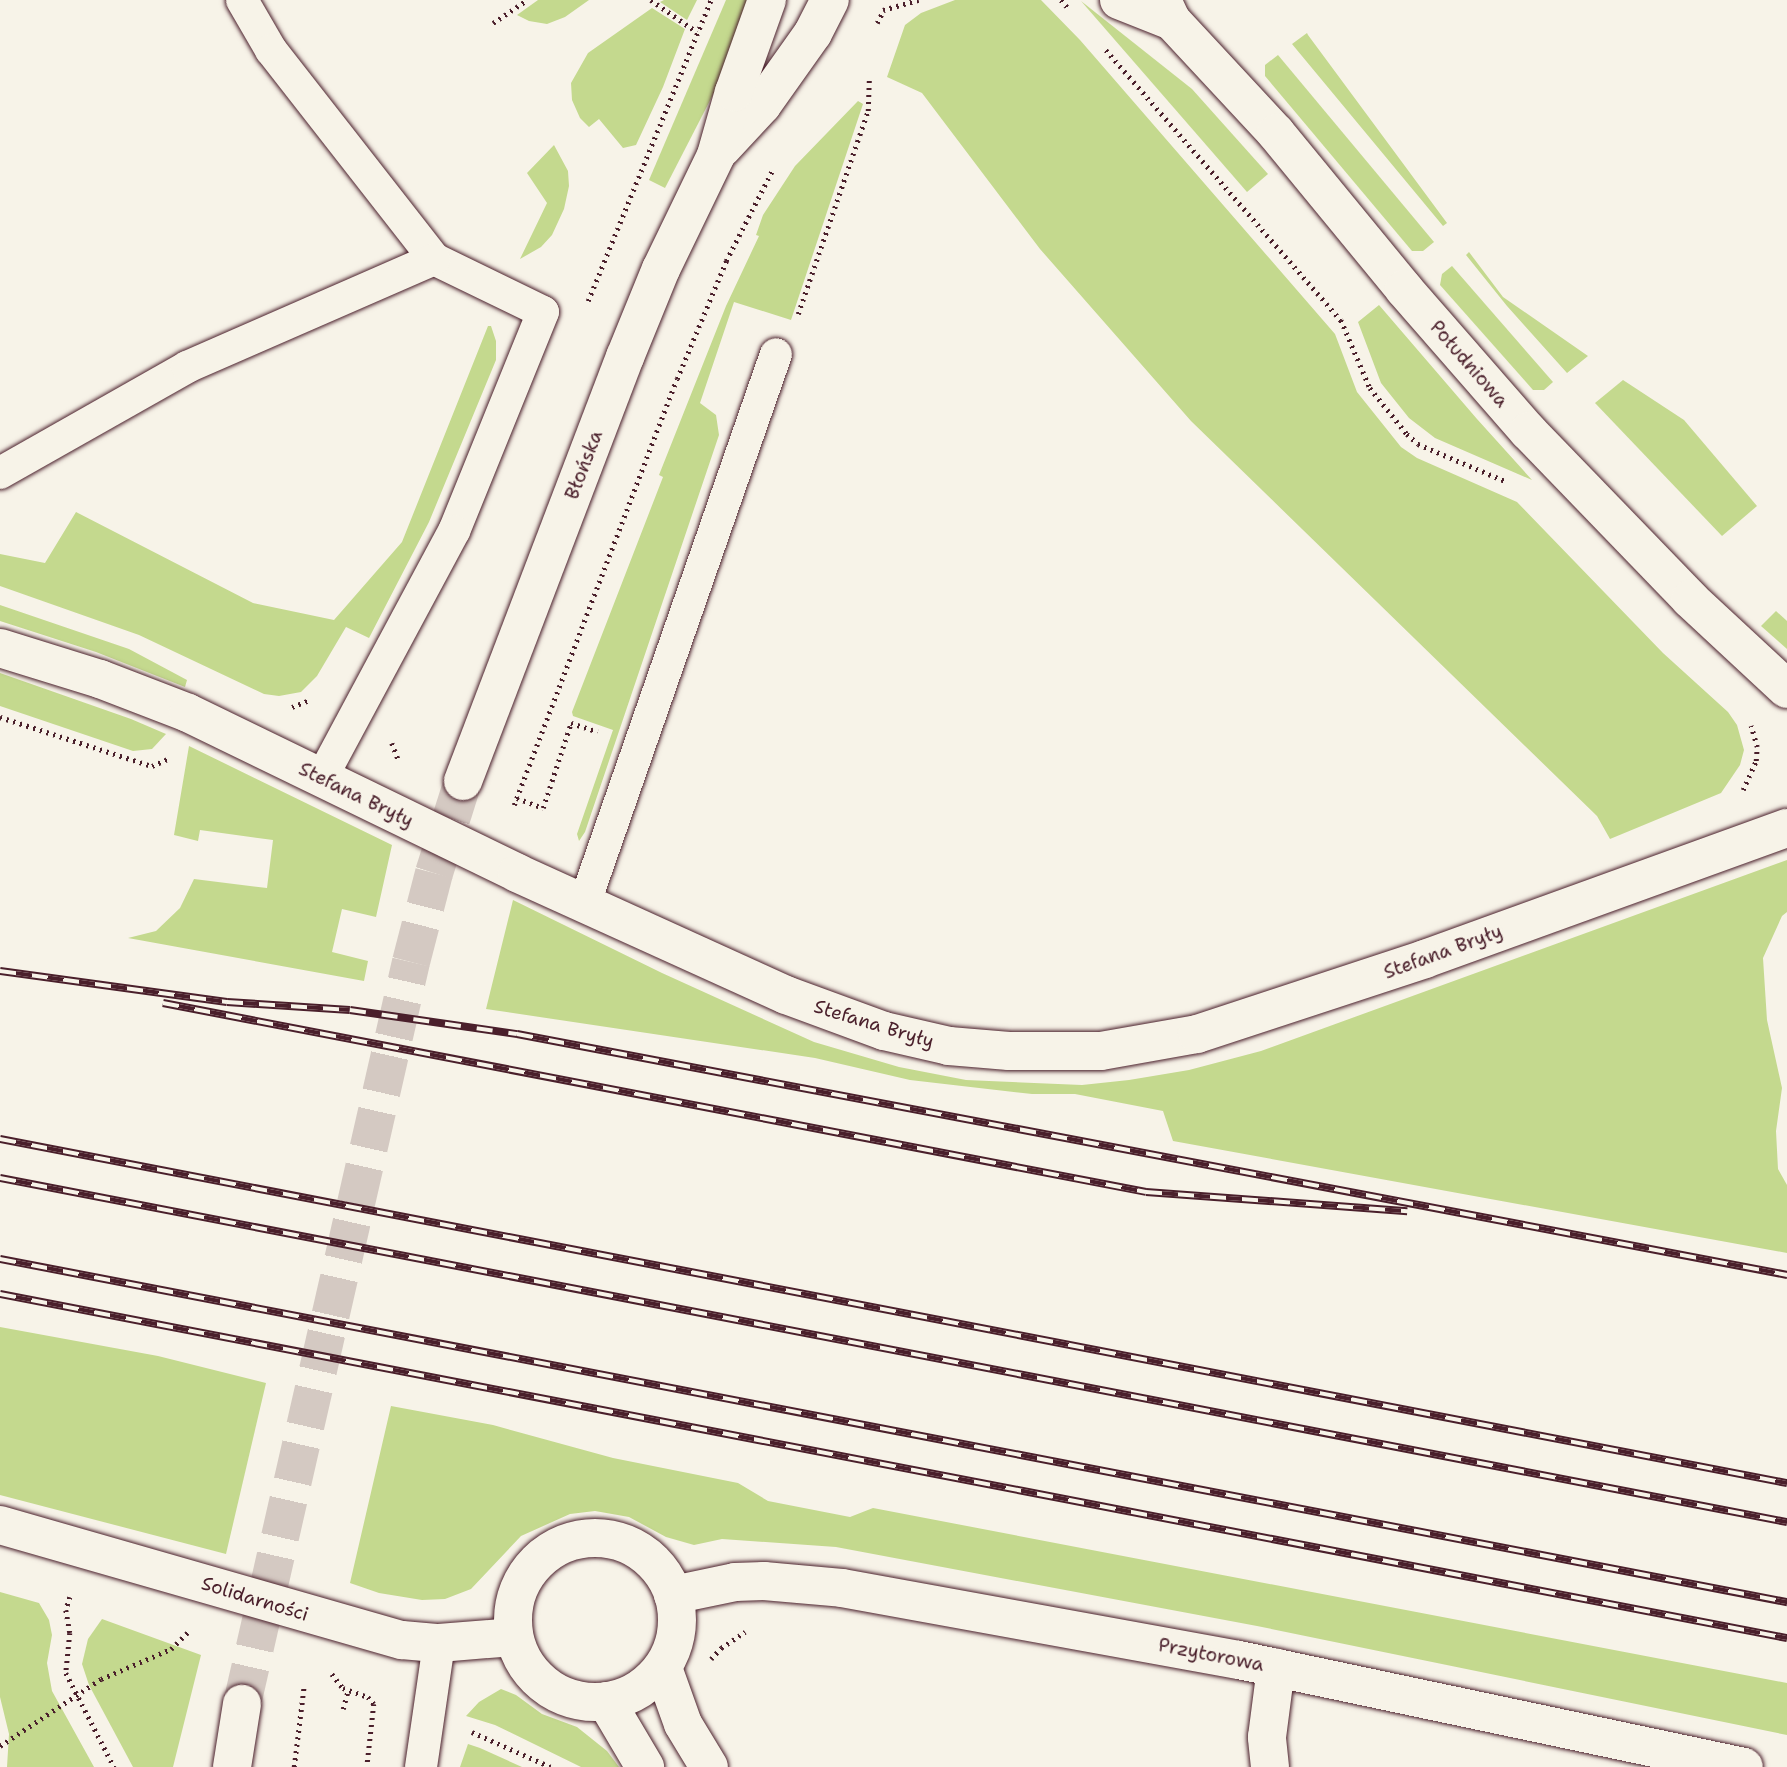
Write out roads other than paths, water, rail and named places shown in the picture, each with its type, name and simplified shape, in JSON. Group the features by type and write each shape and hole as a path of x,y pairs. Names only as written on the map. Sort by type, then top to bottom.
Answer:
{"street":[{"name":"Błońska","path":"463,781 625,358 661,269 716,155 734,92 767,0"},
{"name":"Błońska","path":"716,155 762,105 813,33 830,0"},
{"name":"Południowa","path":"1119,0 1167,10 1528,431 1700,608 1787,689"},
{"name":"Stefana Bryły","path":"0,648 100,679 188,713 321,779 786,995 884,1031 949,1046 1009,1051 1101,1051 1166,1041 1230,1025 1425,959 1787,828"},
{"name":"Solidarności","path":"0,1525 364,1632 402,1640 439,1643 514,1637"},
{"path":"609,1539 634,1548 655,1564 673,1595 677,1615 676,1636 663,1668 643,1687 606,1701 585,1702 565,1697 547,1687 532,1673 514,1637 513,1611 520,1585 542,1556 574,1540 609,1539"},
{"name":"Przytorowa","path":"673,1595 745,1582 842,1588 1276,1668 1744,1767"},
{"path":"663,1668 683,1724 709,1767"},
{"path":"1270,1767 1266,1737 1276,1668"},
{"path":"606,1701 645,1767"},
{"path":"232,1767 242,1704"}],"lane":[{"path":"242,0 271,50 434,258 543,312 454,531 321,779"},
{"path":"0,474 187,367 434,258"},
{"path":"585,902 776,354"},
{"path":"421,1767 439,1643"}],"tunnel":[{"path":"242,1704 411,962 434,873 463,781"}],"railway":[{"path":"0,971 227,1002 350,1010 517,1034 1787,1275"},
{"path":"163,1003 1146,1192 1407,1211"},
{"path":"0,1139 1787,1483"},
{"path":"0,1178 1787,1522"},
{"path":"0,1259 1787,1602"},
{"path":"0,1294 1787,1638"}]}
